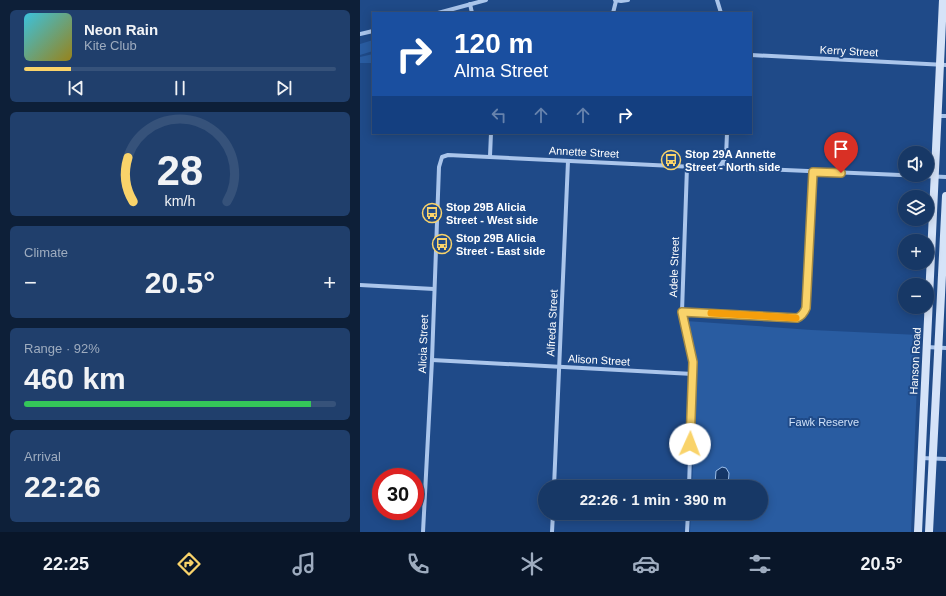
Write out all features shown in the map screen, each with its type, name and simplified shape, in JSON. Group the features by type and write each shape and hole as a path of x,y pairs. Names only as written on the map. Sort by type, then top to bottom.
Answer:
{"main road":[{"name":"Hanson Road","path":"934,177 937,116 943,65 943,0"},
{"name":"Hanson Road","path":"918,532 934,182"},
{"name":"Hanson Road","path":"929,532 942,348 946,196"}],"street":[{"path":"442,12 486,0"},
{"path":"613,12 616,0 628,0"},
{"path":"717,0 721,12"},
{"path":"470,4 472,12"},
{"path":"360,34 372,31"},
{"name":"Kerry Street","path":"752,55 943,65"},
{"path":"937,116 946,116"},
{"path":"490,156 491,134"},
{"path":"727,134 726,158 723,163 739,170 760,169 898,176"},
{"name":"Annette Street","path":"442,157 448,155 490,156 715,168 723,163"},
{"name":"Alicia Street","path":"423,532 432,360 439,167 442,157"},
{"name":"Alfreda Street","path":"554,480 568,161"},
{"name":"Adele Street","path":"687,166 682,312 691,349 693,374 689,480"},
{"path":"682,312 797,318 804,313 806,308 813,172"},
{"path":"934,177 946,177"},
{"path":"932,233 945,234"},
{"path":"360,285 434,289"},
{"path":"926,347 942,348"},
{"name":"Alison Street","path":"432,360 693,374"},
{"path":"921,458 946,460"},
{"path":"552,532 553,520"},
{"path":"687,532 688,520"}],"green space":[{"path":"372,40 372,51 360,55 360,44"},
{"path":"372,54 372,63 360,63 360,57"},
{"name":"Fawk Reserve","path":"686,321 812,330 919,335 911,532 690,532 691,520 768,520 768,480 692,480 697,372 694,352"}],"shaded area":[{"path":"722,467 726,468 729,473 728,480 715,480 716,471"}],"slow traffic":[{"path":"711,313 796,318"}],"place":[{"name":"Stop 29A Annette Street - North side","path":"671,160"},
{"name":"Stop 29B Alicia Street - West side","path":"432,213"},
{"name":"Stop 29B Alicia Street - East side","path":"442,244"}],"route":[{"path":"690,444 693,362 682,312 797,318 801,316 806,308 813,172 841,173"}]}
